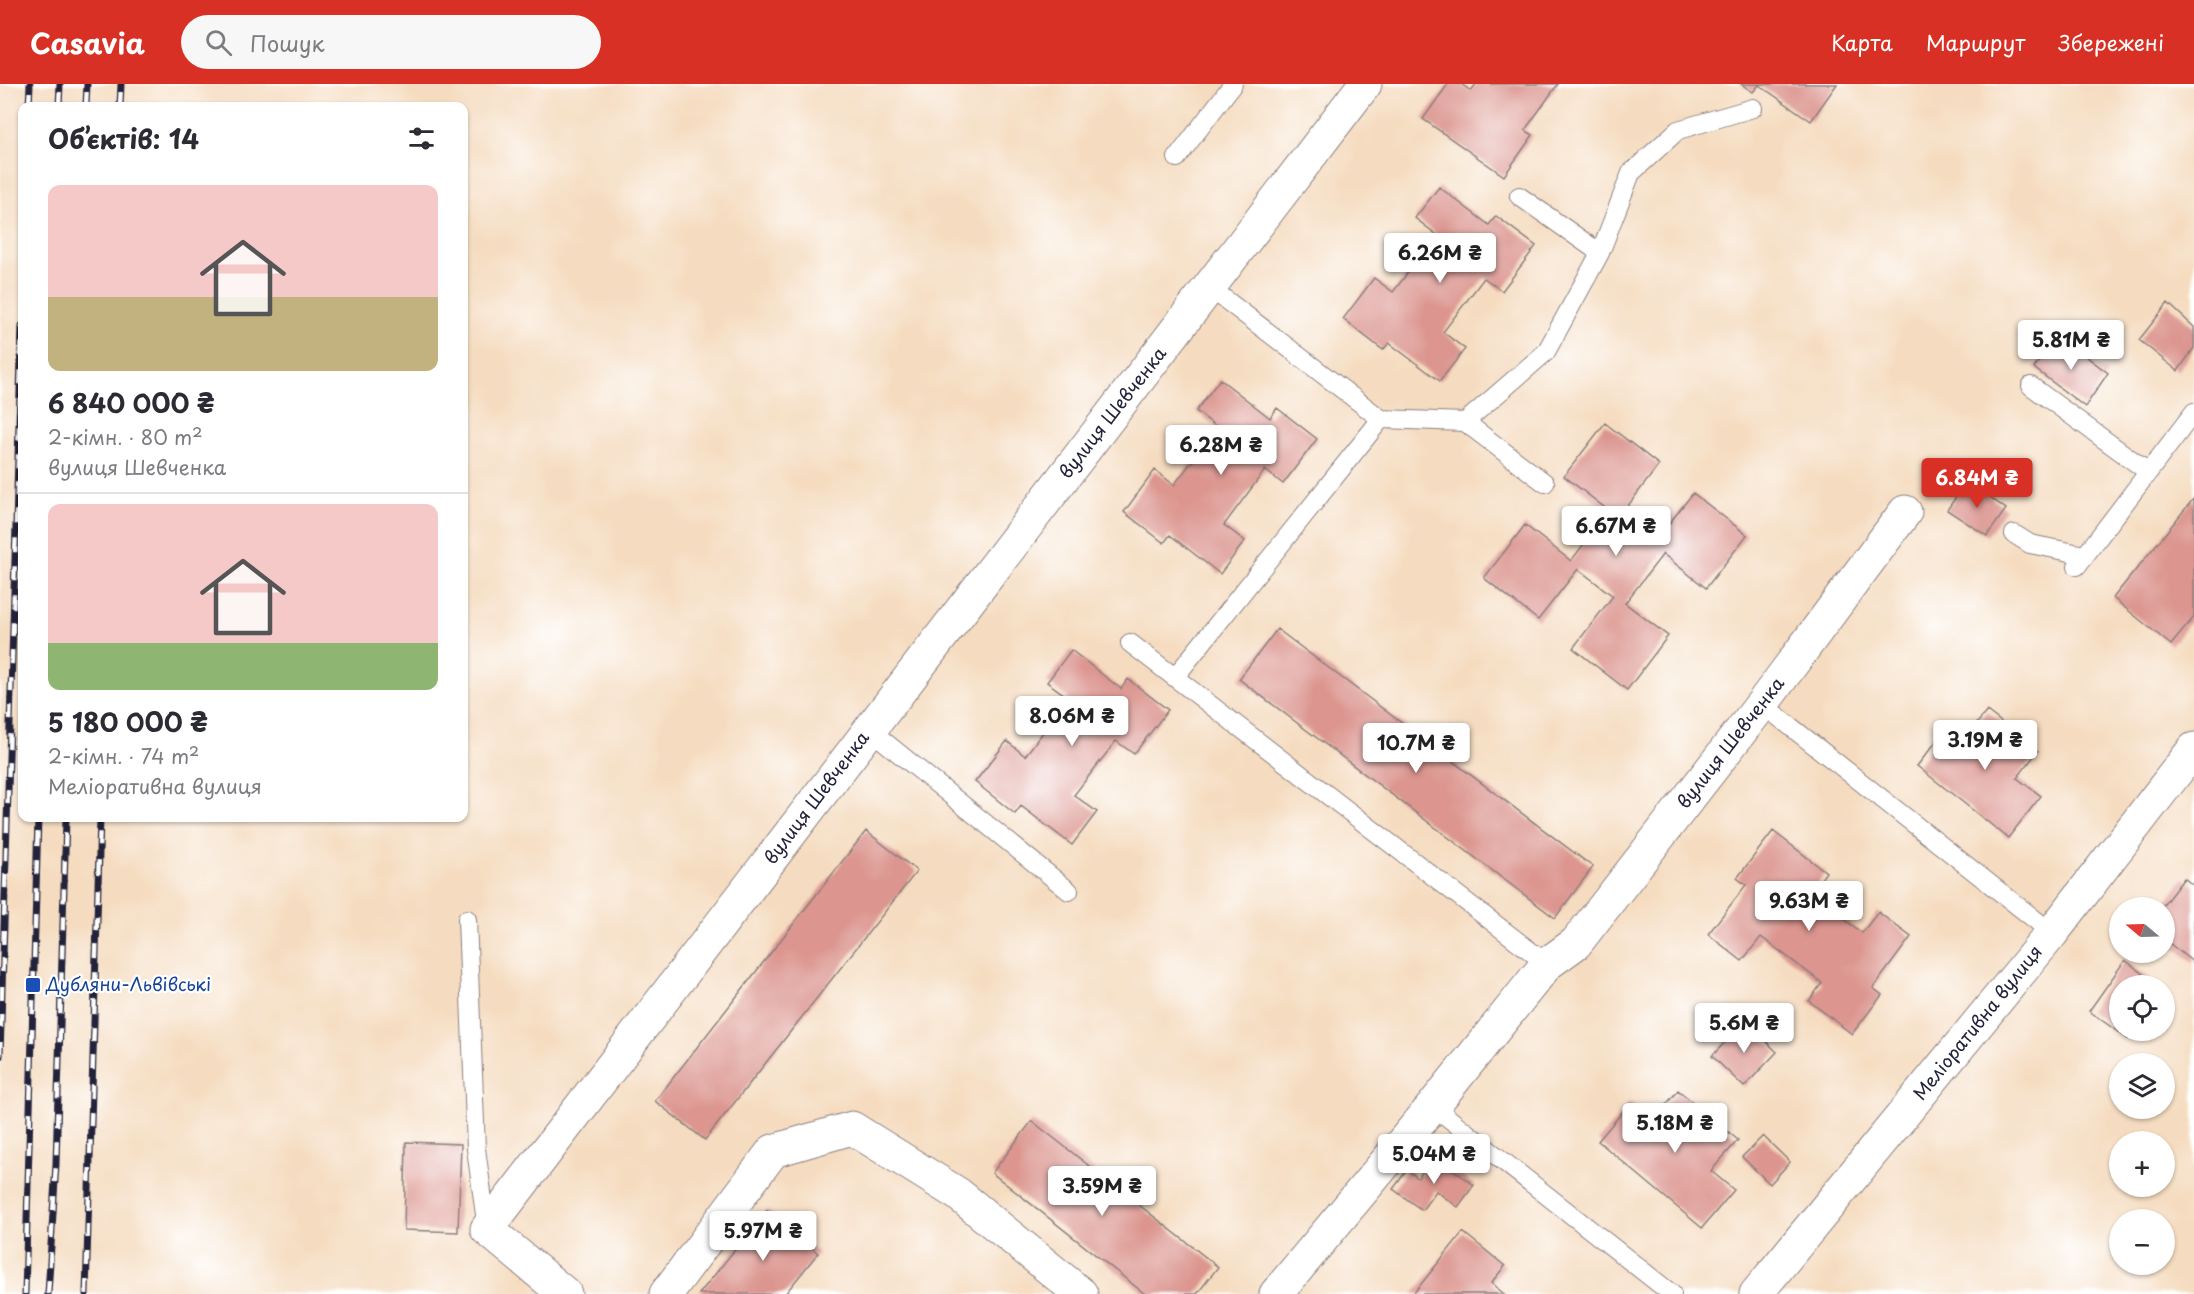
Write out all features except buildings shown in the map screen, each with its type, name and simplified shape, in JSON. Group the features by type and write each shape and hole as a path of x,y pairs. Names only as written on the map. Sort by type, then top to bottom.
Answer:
{"street":[{"name":"вулиця Шевченка","path":"487,1229 1365,84"},
{"name":"вулиця Шевченка","path":"1276,1294 1433,1106 1547,964 1576,943 1762,704 1905,512"},
{"name":"Меліоративна вулиця","path":"1756,1294 2052,933 2194,749"},
{"path":"666,1294 773,1151 852,1128 958,1194 1081,1294"},
{"path":"487,1229 565,1294"}],"lane":[{"path":"1177,158 1233,84"},
{"path":"1466,422 1546,352 1600,253 1631,173 1678,130 1753,108"},
{"path":"1519,196 1600,253"},
{"path":"1209,287 1381,419 1466,422 1545,483"},
{"path":"2031,387 2148,471"},
{"path":"2014,534 2030,544 2081,560 2194,412"},
{"path":"1174,677 1381,419"},
{"path":"1130,643 1547,964"},
{"path":"1762,704 2052,933"},
{"path":"870,730 1069,891"},
{"path":"467,919 476,1149 487,1229"},
{"path":"1433,1106 1672,1294"}],"railway":[{"path":"29,102 30,84"},
{"path":"59,102 60,84"},
{"path":"86,102 87,84"},
{"path":"120,102 121,84"},
{"path":"0,1056 18,459"},
{"path":"25,1294 38,822"},
{"path":"48,1294 56,1164 66,822"},
{"path":"86,1294 100,822"}],"place":[{"name":"Дубляни-Львівські","path":"33,985"}]}
